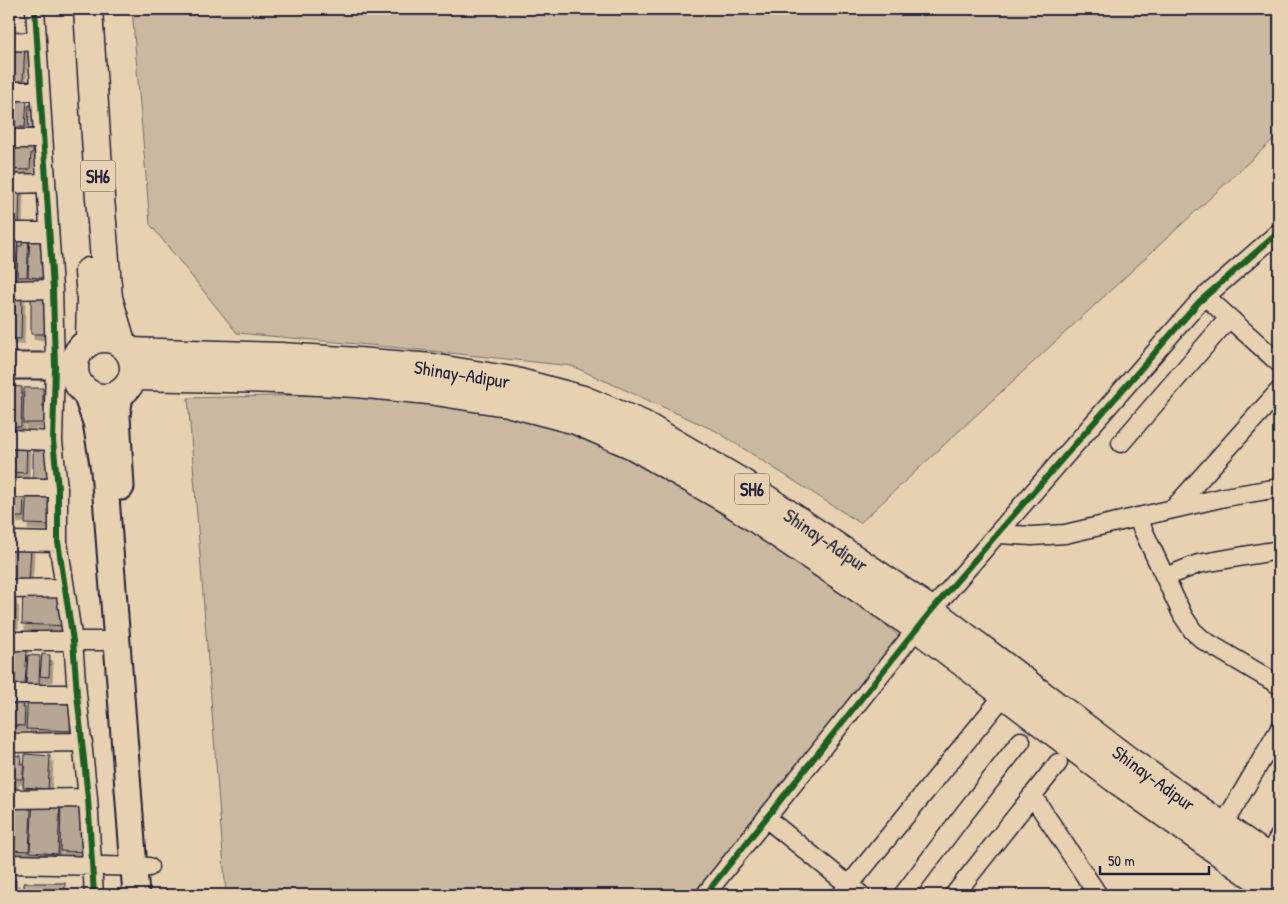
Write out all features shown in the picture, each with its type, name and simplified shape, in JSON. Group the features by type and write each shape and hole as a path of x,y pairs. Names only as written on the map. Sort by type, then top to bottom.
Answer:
{"main road":[{"name":"SH6","path":"71,9 91,300 90,341 111,338 126,366"},
{"name":"SH6","path":"86,394 108,399 126,366 108,298 88,9"},
{"path":"9,366 64,366 90,341"},
{"name":"Shinay-Adipur","path":"126,366 281,357 432,368 512,381 583,400 643,425 742,483 924,620 1222,827 1275,854"},
{"path":"64,366 74,376 86,394 96,422 104,470 116,641 141,866 151,895"},
{"path":"126,366 117,415 141,866 136,895"},
{"name":"Shinay-Adipur","path":"924,620 1004,694 1115,778 1279,893"}],"street":[{"path":"35,9 53,289 64,366 54,441 58,488 58,542 73,641 88,798 94,895"},
{"path":"9,41 37,42"},
{"path":"9,91 40,91"},
{"path":"9,139 43,139"},
{"path":"9,184 46,183"},
{"path":"9,232 50,232"},
{"path":"706,895 924,620 997,534 1205,296 1279,232"},
{"path":"9,290 53,289"},
{"path":"1205,296 1279,363"},
{"path":"1121,443 1229,318"},
{"path":"1173,509 1279,391"},
{"path":"9,439 54,441"},
{"path":"9,488 58,488"},
{"path":"997,534 1032,536 1065,534 1225,497 1279,488"},
{"path":"1138,517 1183,616 1193,631 1203,640 1279,685"},
{"path":"9,541 58,542"},
{"path":"1165,577 1198,564 1279,550"},
{"path":"9,589 66,588"},
{"path":"9,641 116,641"},
{"path":"9,694 77,694"},
{"path":"766,818 850,892 1004,694"},
{"path":"1222,827 1279,730"},
{"path":"903,895 1021,741"},
{"path":"9,743 83,742"},
{"path":"954,895 1058,763"},
{"path":"1032,796 1098,895"},
{"path":"9,799 88,798"},
{"path":"9,864 141,866"}],"shaded area":[{"path":"132,9 1279,9 1279,134 860,523 716,431 572,366 237,333 150,224"},
{"path":"356,394 442,402 542,423 656,467 773,534 914,648 707,895 226,895 188,398"}],"building":[{"path":"9,9 12,9 11,34 9,34"},
{"path":"9,43 25,44 23,83 9,82"},
{"path":"9,97 14,98 13,127 9,127"},
{"path":"15,99 27,100 25,127 14,127"},
{"path":"29,105 39,106 38,129 28,129"},
{"path":"9,137 34,138 30,169 9,169"},
{"path":"9,186 20,187 19,225 9,225"},
{"path":"30,234 45,234 43,278 28,277"},
{"path":"9,235 18,236 15,284 9,283"},
{"path":"23,235 29,235 27,277 17,277 18,246 22,246"},
{"path":"31,290 50,291 49,334 31,334"},
{"path":"9,295 22,296 21,339 9,338"},
{"path":"9,386 22,387 21,427 9,426"},
{"path":"24,388 43,388 43,407 47,407 46,423 23,423"},
{"path":"13,439 27,440 26,473 11,472"},
{"path":"39,446 59,458 60,480 33,479 33,451 40,451"},
{"path":"10,484 19,497 24,497 23,517 9,517"},
{"path":"27,484 60,486 57,525 25,524"},
{"path":"10,546 31,547 29,583 9,581"},
{"path":"23,589 69,590 68,626 22,624"},
{"path":"9,600 16,601 15,623 9,623"},
{"path":"12,649 27,650 25,686 10,685"},
{"path":"42,654 50,655 49,677 40,676"},
{"path":"28,655 40,656 39,685 26,684"},
{"path":"11,694 23,699 22,708 25,708 24,726 10,725"},
{"path":"28,694 72,696 70,731 26,729"},
{"path":"25,754 50,756 48,789 23,787"},
{"path":"10,755 21,756 20,764 24,764 22,779 15,779 15,789 9,789"},
{"path":"9,798 29,802 28,809 31,809 29,851 9,850"},
{"path":"33,799 60,800 58,854 30,852"},
{"path":"61,799 91,800 92,852 60,851"},
{"path":"9,880 16,880 15,895 9,895"},
{"path":"24,883 65,883 65,895 24,895"}],"cycle path":[{"path":"35,9 53,289 55,366 53,441 58,488 58,542 73,641 88,798 94,895"},
{"path":"705,895 931,611 997,534 1199,302 1279,232"}]}
